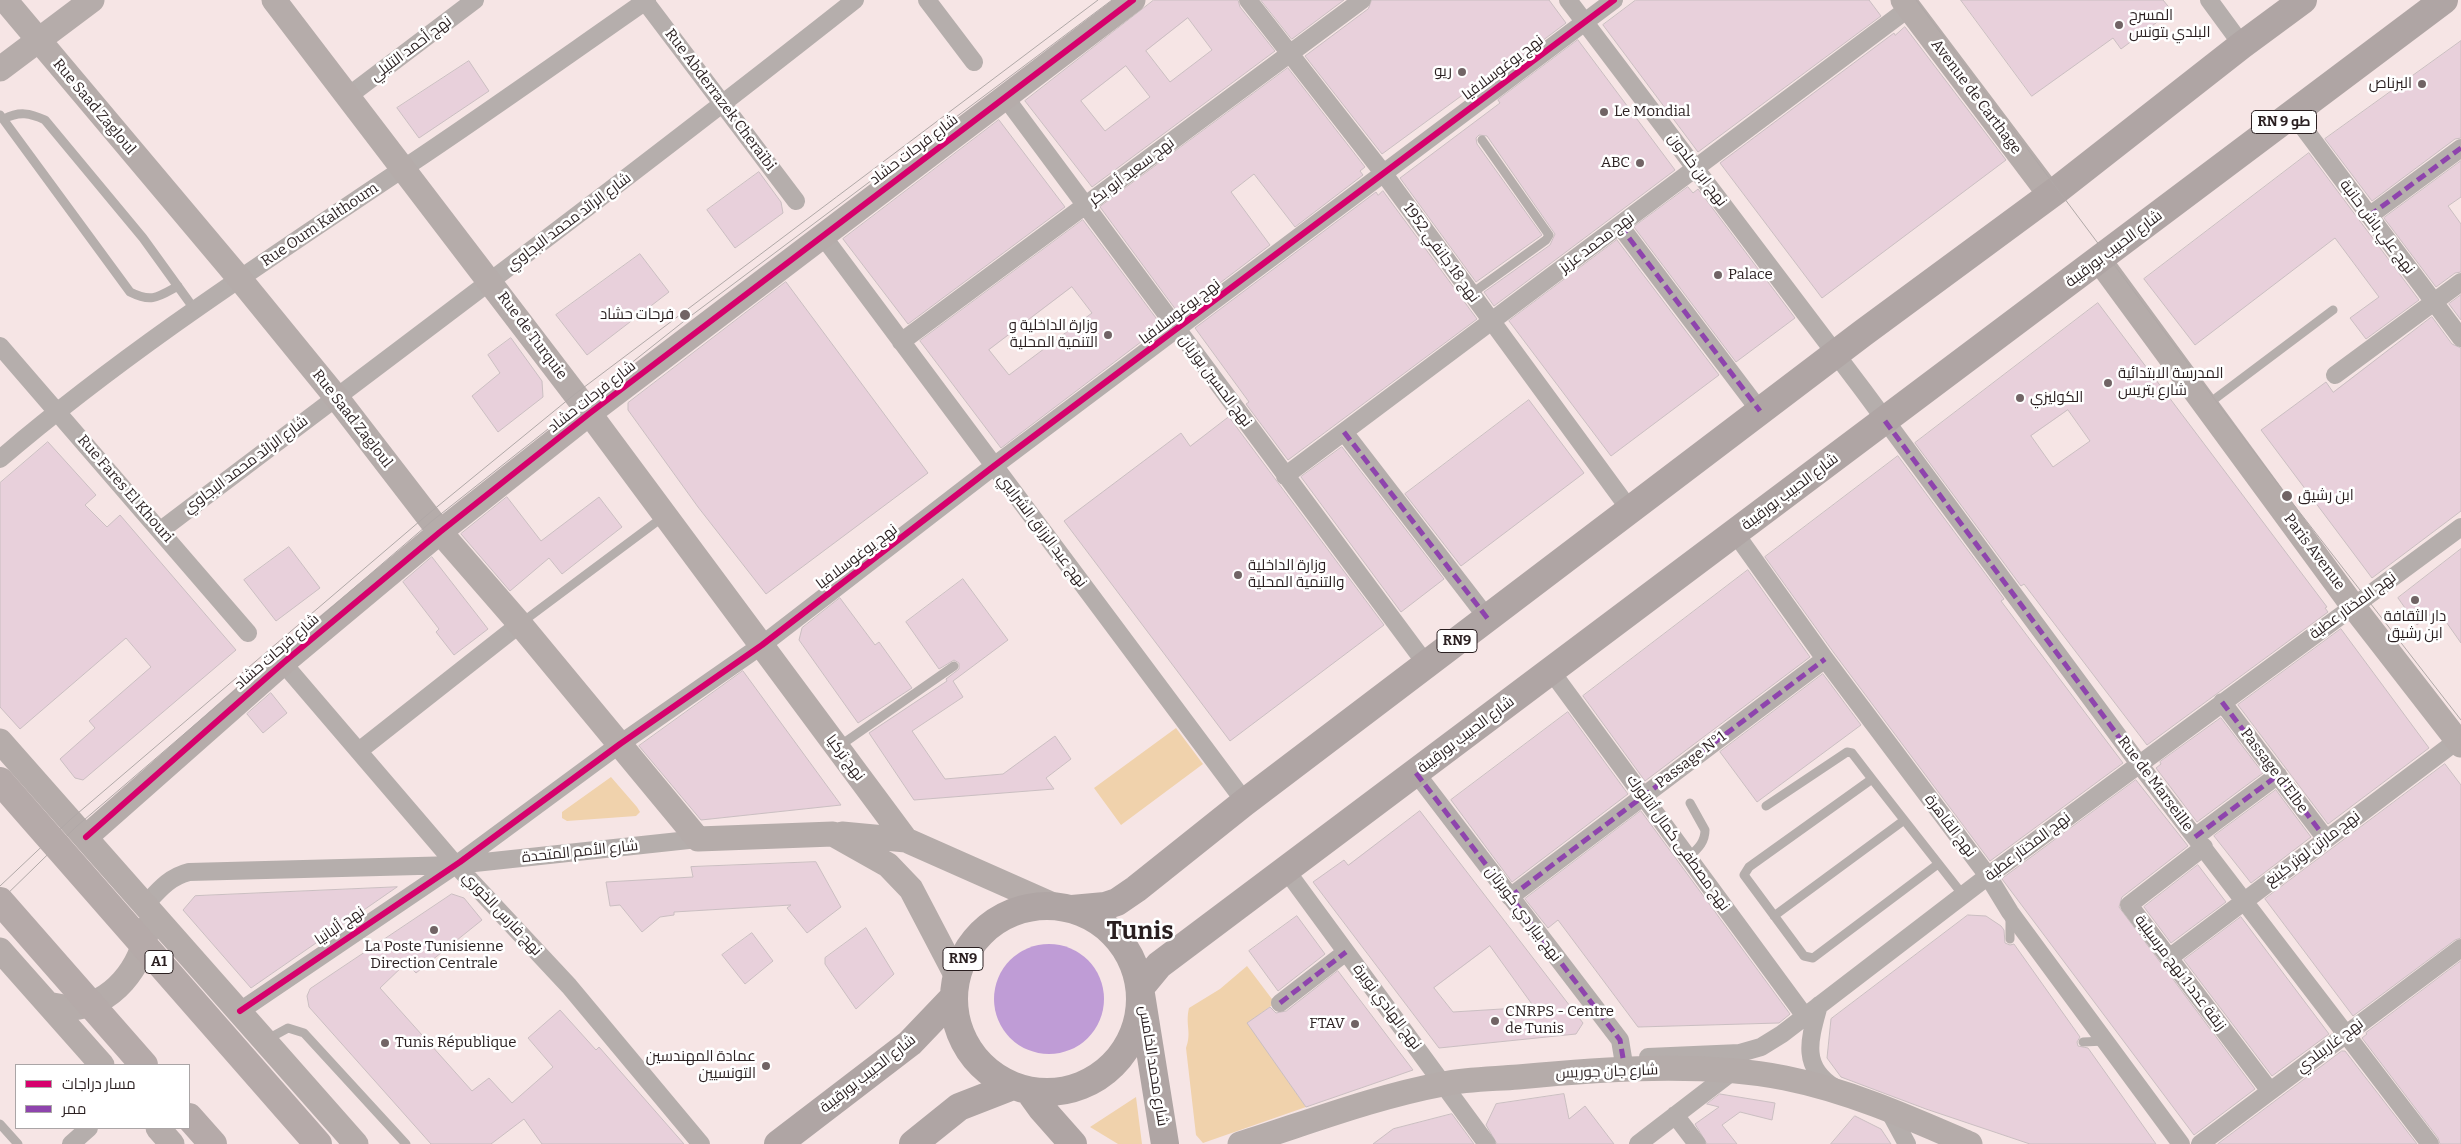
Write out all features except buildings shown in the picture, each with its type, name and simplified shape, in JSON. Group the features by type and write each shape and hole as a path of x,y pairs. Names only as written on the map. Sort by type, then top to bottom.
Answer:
{"highway":[{"name":"A1","path":"0,781 318,1144"},
{"path":"0,900 143,1064"},
{"path":"190,1118 213,1144"}],"main road":[{"path":"1830,347 2050,195 2242,45 2303,0"},
{"name":"شارع الحبيب بورقيبة","path":"1140,988 1159,965 2294,115 2444,0"},
{"name":"RN9","path":"1064,908 1084,913 1112,932 1125,947 1138,978 1140,988 1139,1014 1131,1039 1110,1067 1081,1086 1055,1092 1021,1089 996,1078 981,1066 969,1052 960,1035 955,1017 955,986 973,942 1001,918 1018,910 1036,906 1064,908 1105,906 1122,899 1245,802 1760,412 1830,347"},
{"name":"شارع الحبيب بورقيبة","path":"778,1144 910,1043 955,986"},
{"name":"شارع محمد الخامس","path":"1140,988 1165,1144"},
{"path":"1021,1089 1068,1142"},
{"name":"RN9","path":"913,1144 959,1107 1021,1089"}],"street":[{"name":"Rue Saad Zagloul","path":"5,0 239,278 336,397 440,532 520,624 698,839"},
{"path":"0,69 92,0"},
{"name":"Rue de Turquie","path":"274,0 590,413 784,675"},
{"name":"نهج أحمد التليلي","path":"347,97 475,0"},
{"name":"Rue Abderrazek Cheraïbi","path":"645,0 796,201"},
{"name":"Rue Oum Kalthoum","path":"0,460 57,410 239,278 404,169 645,0"},
{"name":"شارع الرائد محمد البجاوي","path":"161,530 491,282 723,104 854,0"},
{"path":"927,0 974,62"},
{"name":"شارع فرحات حشاد","path":"86,838 283,663 440,532 590,413 822,235 1008,101 1133,0"},
{"name":"نهج 18 جانفي 1952","path":"1248,0 1384,174 1630,510"},
{"name":"نهج سعيد أبو بكر","path":"900,342 1362,0"},
{"name":"نهج ابن خلدون","path":"1568,0 1886,421"},
{"name":"نهج يوغوسلافيا","path":"620,744 762,645 958,496 994,466 1614,0"},
{"path":"2209,0 2242,45"},
{"name":"نهج محمد عزيز","path":"1285,476 1620,226 1906,4"},
{"name":"Avenue de Carthage","path":"1906,4 2050,195"},
{"name":"نهج الحسين بوزيان","path":"1008,101 1426,664"},
{"name":"نهج علي باش حانبة","path":"2294,115 2432,302 2461,338"},
{"path":"2369,216 2461,148"},
{"path":"1620,226 1760,412"},
{"name":"نهج عبد الرزاق الشرايبي","path":"822,235 1245,802"},
{"name":"Paris Avenue","path":"2100,260 2206,406 2289,525 2459,742"},
{"path":"2335,375 2461,282"},
{"name":"Rue Fares El Khouri","path":"0,346 161,530 248,633"},
{"name":"Rue de Marseille","path":"1886,421 2139,764 2430,1144"},
{"path":"1344,432 1488,619"},
{"name":"نهج المختار عطية","path":"1559,1073 1623,1058 1740,1053 1761,1047 1782,1034 1804,1015 1988,876 2461,526"},
{"name":"نهج القاهرة","path":"1735,533 1825,659 1988,876 2010,912 2181,1144"},
{"path":"360,750 520,624"},
{"name":"Passage N°1","path":"1510,897 1825,659"},
{"name":"نهج فارس الخوري","path":"283,663 360,750 456,864 569,986 701,1144"},
{"name":"نهج مصطفى كمال أتاتورك","path":"1551,671 1804,1015"},
{"name":"نهج تركيا","path":"784,675 906,840"},
{"name":"Passage d'Elbe","path":"2222,702 2326,839"},
{"path":"0,741 356,1144"},
{"name":"نهج مارتن لوثر كينغ","path":"2169,958 2326,839 2459,742"},
{"name":"نهج ألبانيا","path":"240,1011 456,864 620,744"},
{"name":"نهج بيار دي كوبرتان","path":"1416,772 1620,1040 1623,1058"},
{"path":"2200,842 2278,775"},
{"path":"833,834 888,865 911,889 955,986"},
{"name":"شارع الأمم المتحدة","path":"145,904 175,875 189,872 456,864 698,839 833,834 906,840"},
{"path":"906,840 1064,908"},
{"name":"زنقة عدد 1 نهج مرسيلية","path":"2200,842 2129,905 2270,1091"},
{"name":"نهج الهادي نويرة","path":"1286,870 1487,1144"},
{"path":"48,1004 69,1008 81,1006 104,997 123,982 137,963 145,940 145,904"},
{"name":"نهج غاريبلدي","path":"2200,1144 2461,948"},
{"path":"0,950 101,1064"},
{"path":"1280,1003 1346,952"},
{"path":"1819,1005 1811,1033 1810,1053 1813,1067 1822,1080 1841,1092"},
{"name":"شارع جان جوريس","path":"1240,1144 1381,1100 1444,1084 1559,1073 1660,1070 1733,1071 1785,1078 1841,1092 1888,1109 1970,1144"},
{"path":"1643,1143 1733,1071"},
{"path":"1888,1109 1908,1144"},
{"path":"1676,1115 1698,1144"},
{"path":"71,1144 88,1129"},
{"path":"159,1129 172,1144"}],"lane":[{"path":"178,286 156,298 144,298 130,292 2,117 15,113 30,114 45,120 143,238 196,310"},
{"path":"1471,294 1546,240 1549,235 1482,140"},
{"path":"2206,406 2333,310"},
{"path":"520,624 665,515"},
{"path":"837,747 954,666"},
{"path":"1766,806 1847,752 1852,753 1903,821 1963,895"},
{"path":"1872,780 1749,867 1744,875 1804,956 1813,958 1938,864"},
{"path":"1688,858 1702,843 1705,835 1705,830 1690,803"},
{"path":"1774,916 1903,821"},
{"path":"2010,912 2010,939"},
{"path":"266,1040 288,1028 304,1033 406,1144"},
{"path":"2084,1042 2105,1041"},
{"path":"0,1124 18,1144"}],"shaded area":[{"path":"1176,728 1203,764 1121,825 1094,788"},
{"path":"611,777 637,807 640,812 636,816 567,821 562,818 562,812"},
{"path":"1049,944 1070,948 1088,960 1100,978 1104,999 1100,1020 1088,1038 1070,1050 1049,1054 1028,1050 1010,1038 998,1020 994,999 998,978 1010,960 1028,948"},
{"path":"1247,966 1275,1003 1248,1023 1306,1107 1203,1143 1196,1135 1186,1048 1188,1042 1189,1008 1220,989"},
{"path":"1136,1097 1142,1144 1118,1144 1090,1127"}],"tram line":[{"path":"0,886 71,819 427,515 575,394 1098,0"},
{"path":"0,901 77,826 432,521 688,318 1112,0"},
{"path":"1916,0 2287,496 2461,720"}],"marked path":[{"path":"2369,216 2461,148"},
{"path":"1620,226 1760,411"},
{"path":"1885,421 2139,764"},
{"path":"1344,432 1488,619"},
{"path":"1510,897 1825,659"},
{"path":"2222,702 2326,839"},
{"path":"1416,773 1620,1040 1623,1058"},
{"path":"2195,837 2278,775"},
{"path":"1280,1003 1346,952"}],"cycle path":[{"path":"86,837 283,663 440,532 590,413 1133,0"},
{"path":"240,1011 460,862 620,744 762,645 994,466 1614,0"}],"place":[{"name":"المسرح البلدي بتونس","path":"2119,25"},
{"name":"ريو","path":"1462,72"},
{"name":"البرناص","path":"2422,84"},
{"name":"Le Mondial","path":"1604,112"},
{"name":"ABC","path":"1640,163"},
{"name":"Palace","path":"1718,275"},
{"name":"فرحات حشاد","path":"685,315"},
{"name":"وزارة الداخلية و التنمية المحلية","path":"1108,335"},
{"name":"المدرسة الابتدائية شارع بتريس","path":"2108,383"},
{"name":"الكوليزي","path":"2020,398"},
{"name":"ابن رشيق","path":"2287,496"},
{"name":"وزارة الداخلية والتنمية المحلية","path":"1238,575"},
{"name":"دار الثقافة ابن رشيق","path":"2415,600"},
{"name":"La Poste Tunisienne Direction Centrale","path":"434,930"},
{"name":"CNRPS - Centre de Tunis","path":"1495,1021"},
{"name":"FTAV","path":"1355,1024"},
{"name":"Tunis République","path":"385,1043"},
{"name":"عمادة المهندسين التونسيين","path":"766,1066"}],"district":[{"name":"Tunis","path":"1140,932"}]}
